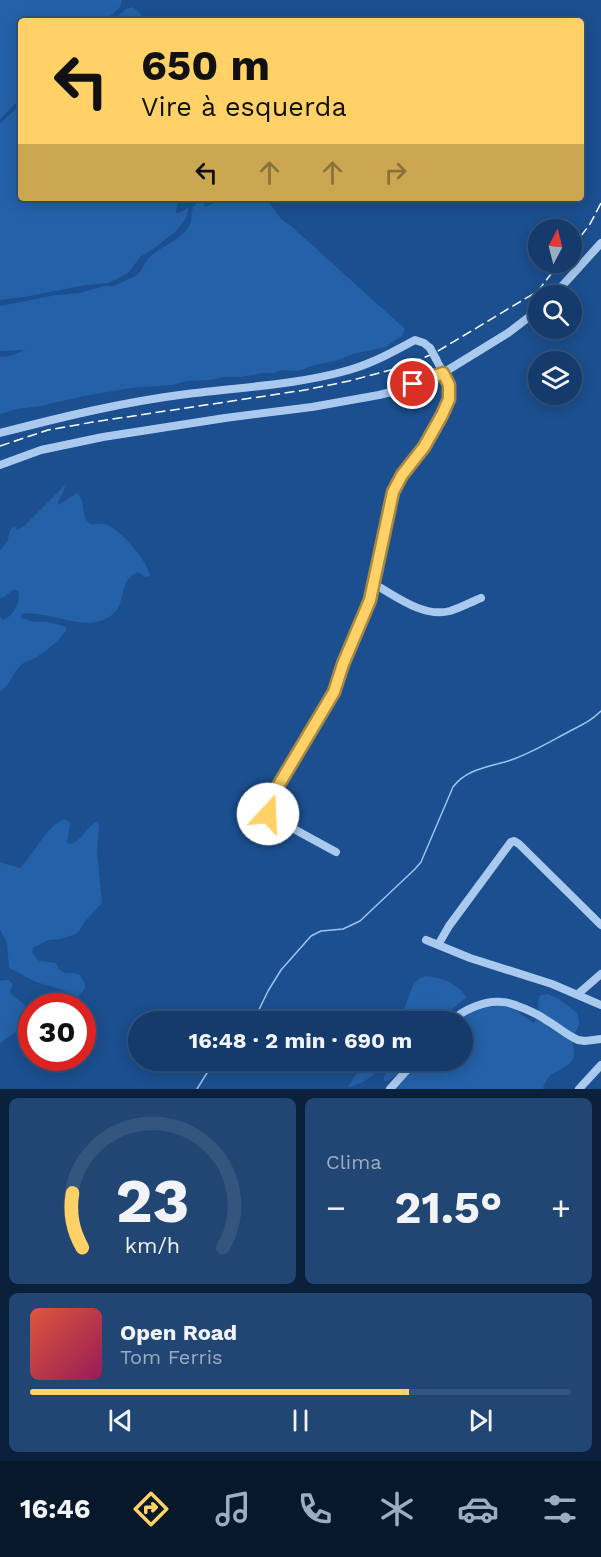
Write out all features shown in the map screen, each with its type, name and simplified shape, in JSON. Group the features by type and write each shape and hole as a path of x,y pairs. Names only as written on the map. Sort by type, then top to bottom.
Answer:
{"street":[{"path":"563,285 601,243"},
{"path":"0,465 41,450 103,437 312,407 401,389 443,373 508,333 528,318"},
{"path":"0,433 131,402 266,385 348,370 384,357 415,340 422,341 430,348 449,385 449,399 424,447 402,475 393,492 368,606 343,664 334,692 267,807 268,814 274,821 336,852"},
{"path":"374,584 414,606 438,612 449,611 481,598"},
{"path":"438,945 449,926 513,841 519,844 601,925"},
{"path":"426,940 470,958 533,977 601,1005"},
{"path":"578,994 601,974"},
{"path":"464,1011 503,1002 541,1017 578,1040 601,1040"},
{"path":"579,1089 601,1065"},
{"path":"390,1089 406,1071"}],"shaded area":[{"path":"0,0 122,0 120,7 108,18 18,18 18,101 0,119"},
{"path":"132,7 143,18 116,18"},
{"path":"18,107 18,201 180,201 176,213 189,207 186,218 176,231 140,257 128,273 108,283 0,300 0,124"},
{"path":"205,201 204,206 218,201 267,201 283,220 405,329 402,336 385,347 298,371 282,370 241,377 131,388 0,414 0,357 26,350 0,351 0,306 113,286 136,276 150,257 188,228 195,205"},
{"path":"65,485 58,505 77,493 82,500 86,520 91,524 108,525 120,533 139,555 150,576 145,577 138,572 131,576 124,587 115,612 99,621 77,622 44,615 22,614 21,618 66,627 66,631 46,650 20,666 0,692 0,616 3,620 13,612 19,595 14,589 0,598 0,550 8,541 11,529 15,526 17,530 24,526"},
{"path":"64,819 70,824 67,843 71,844 96,822 99,825 97,852 102,903 76,934 48,940 33,948 32,952 39,961 56,963 63,972 80,975 85,985 81,993 67,993 36,982 9,968 7,943 0,930 0,862 20,868 57,823"},
{"path":"426,976 453,984 466,997 450,1011 403,1011 413,985"},
{"path":"9,980 12,983 11,994 18,1000 18,1030 0,1043 0,981"},
{"path":"548,994 559,999 577,1013 579,1023 573,1038 573,1059 549,1077 543,1089 392,1089 408,1071 473,1071 473,1012 496,1006 499,1002 509,1005 533,1023 537,1019 541,995"},
{"path":"359,1071 377,1071 370,1078 348,1087"},
{"path":"387,1071 399,1071 388,1080 384,1081"}],"waterway":[{"path":"258,1011 281,970 311,936 321,931 343,929 360,921 415,869 421,862 453,787 459,781 472,772 534,750 594,718 601,711"},
{"path":"197,1089 209,1071"}],"railway":[{"path":"582,235 601,203"},
{"path":"0,446 48,430 305,390 394,369 433,354 538,291 552,273"}],"route":[{"path":"268,814 268,803 334,692 343,664 368,606 393,492 402,475 424,447 449,399 449,385 443,373 413,384"}]}
